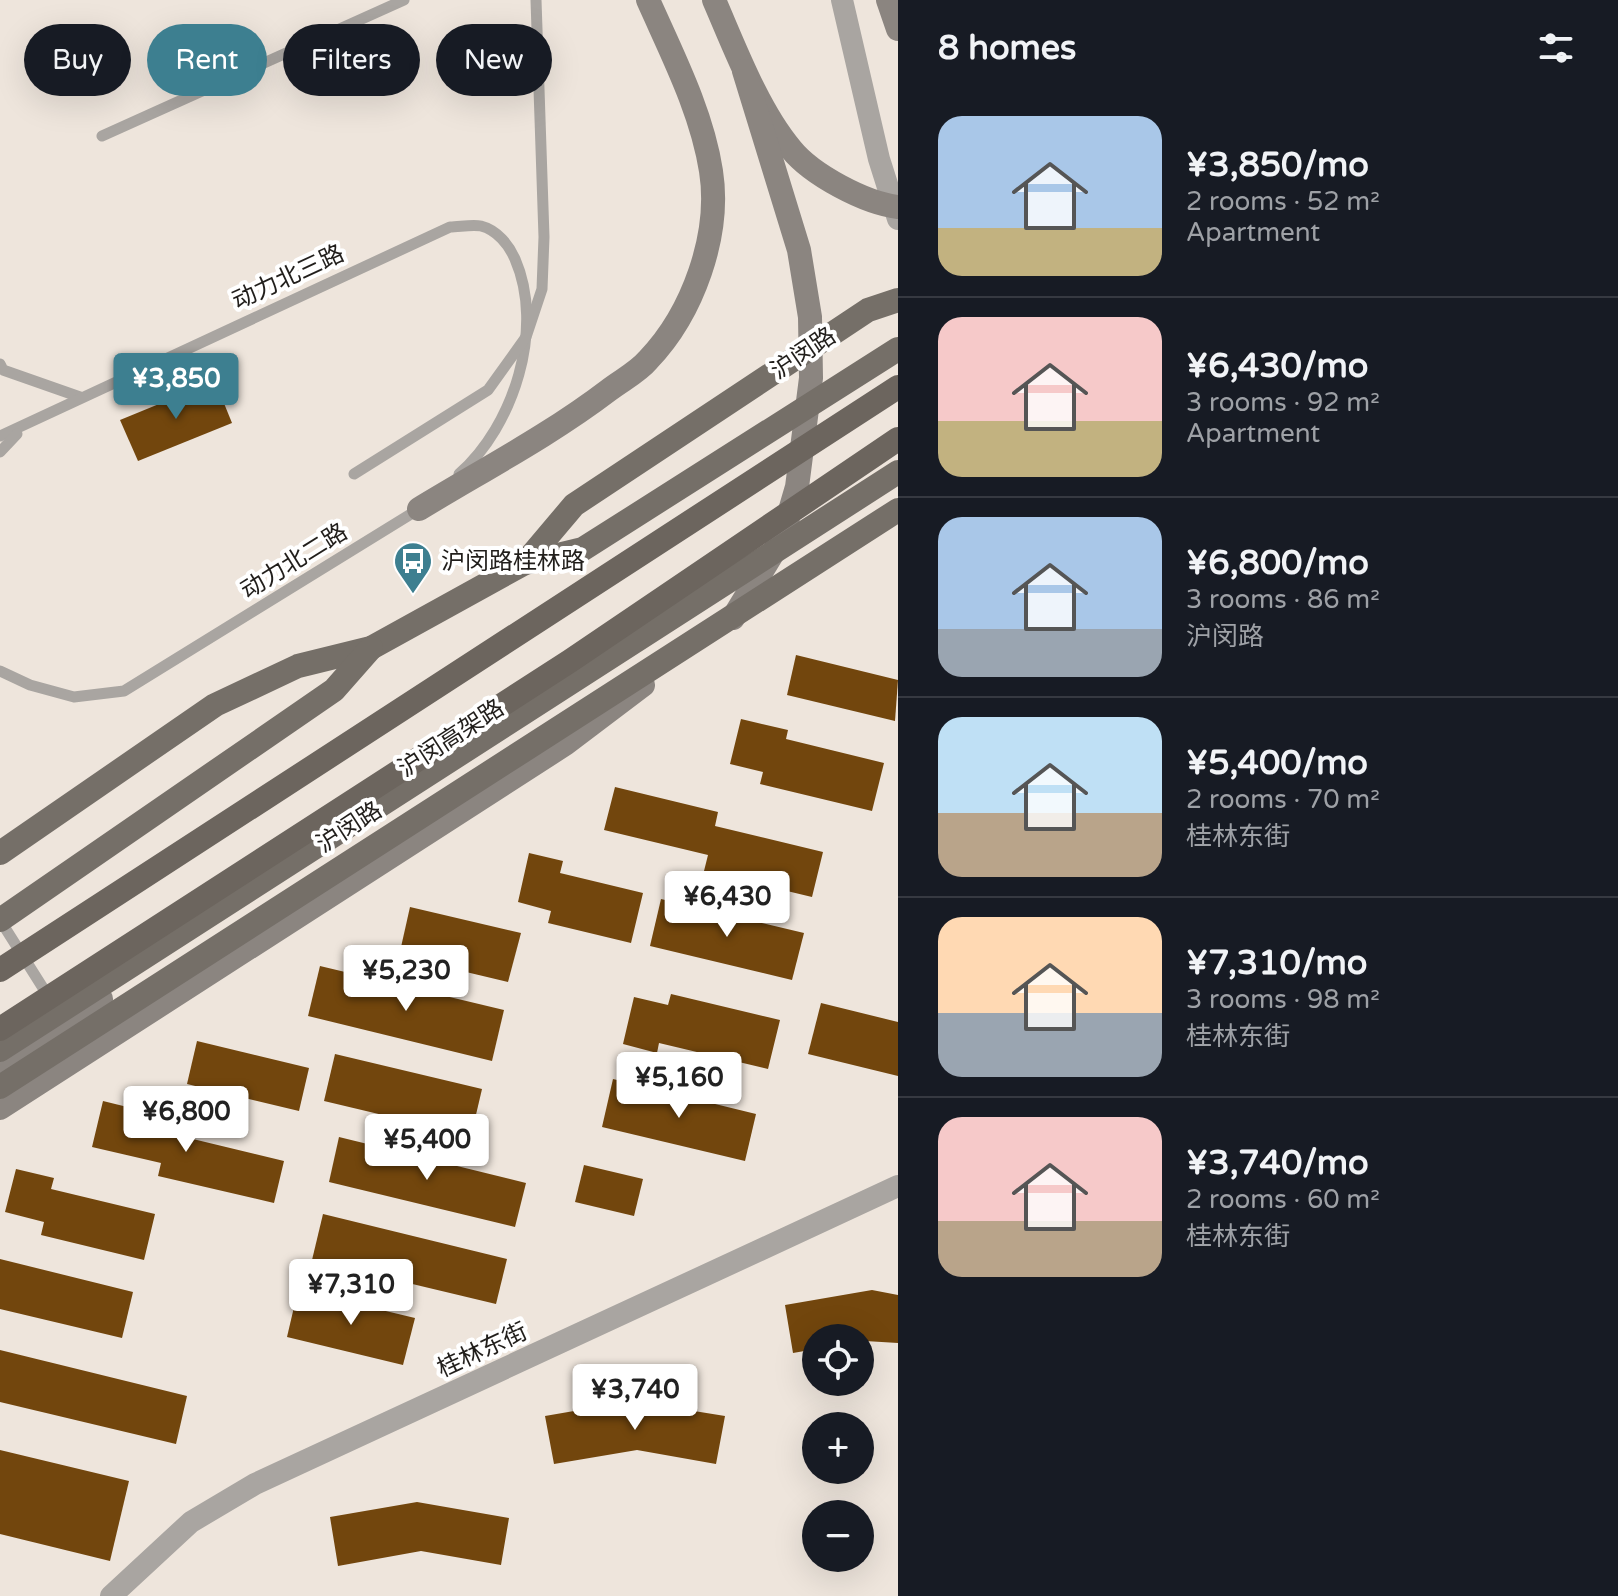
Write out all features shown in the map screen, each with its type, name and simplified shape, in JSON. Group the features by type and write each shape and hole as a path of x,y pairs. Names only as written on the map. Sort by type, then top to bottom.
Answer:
{"highway":[{"path":"0,970 898,387"},
{"name":"沪闵高架路","path":"0,1029 570,661 898,439"}],"main road":[{"path":"419,509 576,415 648,360 687,304 704,264 714,219 711,169 683,77 648,0"},
{"path":"0,1108 565,744 733,617 782,538 797,487 811,378 810,317 799,250 744,71 714,0"},
{"path":"888,0 898,29"},
{"path":"744,71 791,150 839,187 898,207"},
{"name":"沪闵路","path":"525,563 574,505 868,310 898,300"},
{"name":"沪闵路","path":"0,853 215,705 298,666 371,648 525,563 583,549 898,349"},
{"name":"沪闵路","path":"0,1049 898,472"},
{"name":"沪闵路","path":"0,1087 898,510"},
{"path":"691,607 793,577"},
{"name":"沪闵路","path":"0,920 334,690 371,648"},
{"path":"0,1066 223,918 570,661"}],"street":[{"path":"842,0 879,159 898,219"},
{"name":"桂林东街","path":"111,1596 191,1522 255,1484 898,1186"}],"lane":[{"path":"102,136 404,0"},
{"path":"354,474 488,390 526,337 542,289 544,237 536,0"},
{"name":"动力北三路","path":"0,436 450,227 479,226 497,233 512,253 523,277 526,337"},
{"name":"动力北二路","path":"0,671 74,697 124,691 419,509 476,459 502,418 517,378 526,337"},
{"path":"0,364 3,370 80,397"},
{"path":"0,452 9,440 51,410"},
{"path":"0,920 59,1013"}],"building":[{"path":"215,381 232,423 138,461 120,420"},
{"path":"796,655 898,680 895,721 787,695"},
{"path":"741,719 788,730 786,739 884,763 872,811 760,784 763,772 730,764"},
{"path":"615,787 718,812 715,826 823,852 812,897 704,871 708,855 604,830"},
{"path":"529,853 563,861 560,873 643,893 631,943 548,923 551,911 518,902"},
{"path":"661,899 804,933 792,980 650,946"},
{"path":"410,907 521,933 508,982 399,956"},
{"path":"320,966 504,1010 492,1061 308,1016"},
{"path":"671,994 780,1020 768,1069 659,1043 657,1053 623,1044 634,997 668,1005"},
{"path":"821,1003 898,1022 898,1076 808,1054"},
{"path":"197,1041 309,1068 299,1111 187,1084"},
{"path":"335,1054 482,1089 471,1136 324,1101"},
{"path":"613,1079 756,1114 745,1161 602,1127"},
{"path":"103,1101 172,1118 168,1133 284,1161 274,1203 158,1176 161,1163 92,1147"},
{"path":"339,1137 526,1183 515,1227 329,1182"},
{"path":"584,1165 643,1179 634,1216 575,1202"},
{"path":"16,1169 54,1178 51,1189 155,1214 144,1260 41,1235 44,1222 5,1212"},
{"path":"323,1214 507,1259 496,1304 312,1260"},
{"path":"0,1259 133,1292 122,1338 0,1309"},
{"path":"298,1290 415,1318 403,1365 287,1337"},
{"path":"872,1290 898,1295 898,1343 874,1342 874,1324 802,1324 802,1351 793,1353 785,1305"},
{"path":"0,1350 187,1396 176,1444 0,1402"},
{"path":"632,1401 725,1416 716,1464 637,1450 554,1464 545,1416"},
{"path":"0,1450 129,1481 110,1561 0,1534"},
{"path":"417,1502 509,1518 501,1565 421,1551 338,1566 330,1517"}],"place":[{"name":"沪闵路桂林路","path":"413,595"}]}
